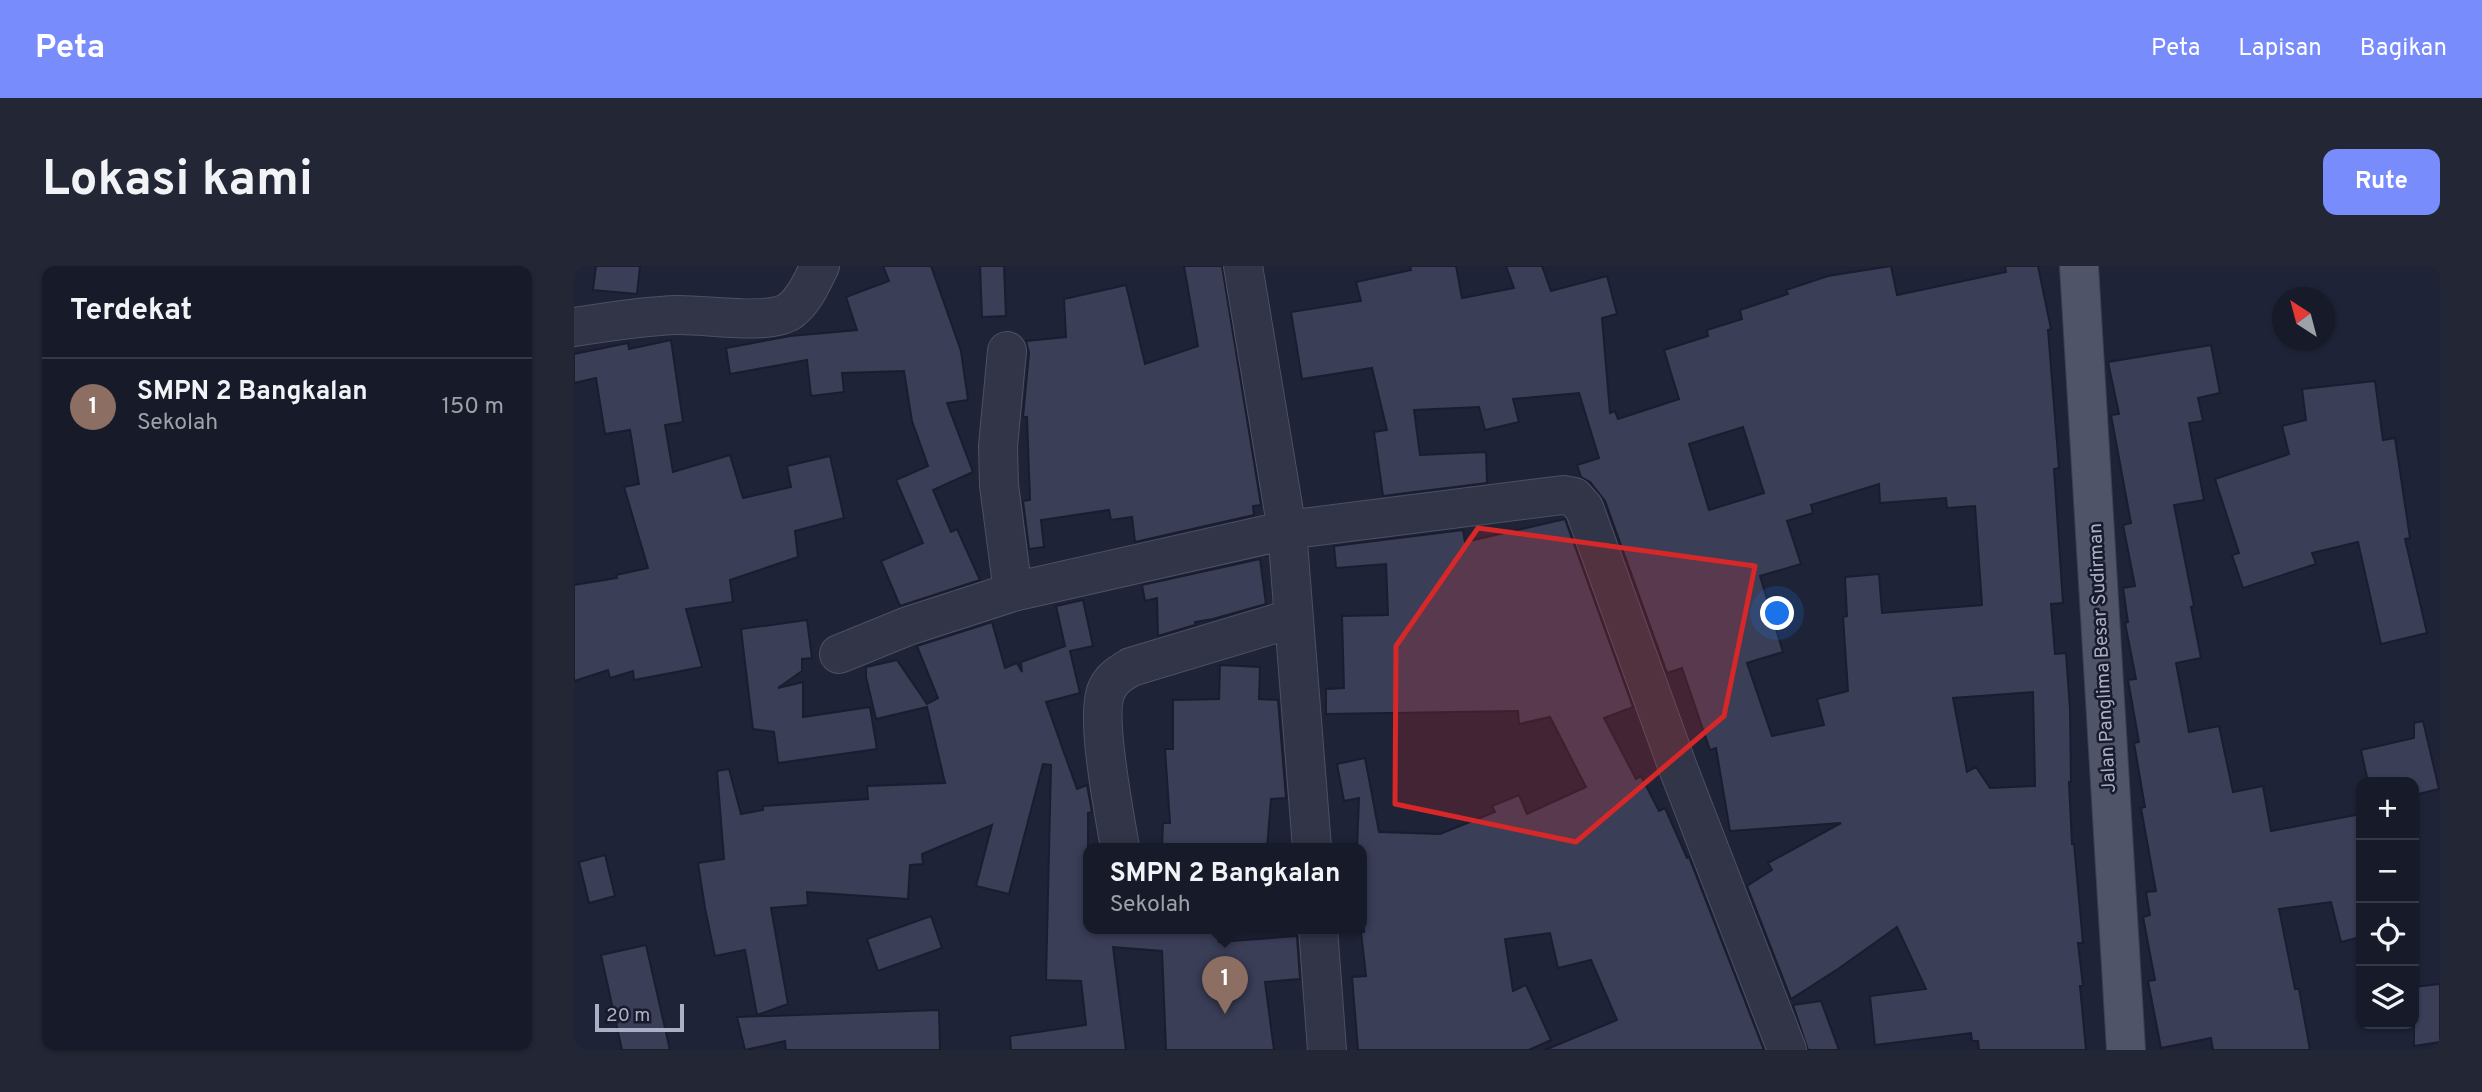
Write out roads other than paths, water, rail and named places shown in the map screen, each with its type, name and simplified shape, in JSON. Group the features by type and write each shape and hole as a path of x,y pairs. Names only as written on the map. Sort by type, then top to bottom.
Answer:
{"main road":[{"name":"Jalan Panglima Besar Sudirman","path":"2079,266 2126,1050"}],"street":[{"path":"574,327 680,315 772,318 790,311 802,299 820,266"},
{"path":"1243,266 1287,530 1312,843"},
{"path":"1007,351 998,446 1013,592"},
{"path":"839,654 908,626 1013,592 1287,530 1563,495 1574,498 1584,508 1589,520 1678,768 1787,1050"},
{"path":"1119,843 1102,715 1105,691 1115,677 1131,667 1294,618"},
{"path":"1318,934 1327,1050"}],"place":[{"name":"SMPN 2 Bangkalan","path":"1225,1014"}]}
